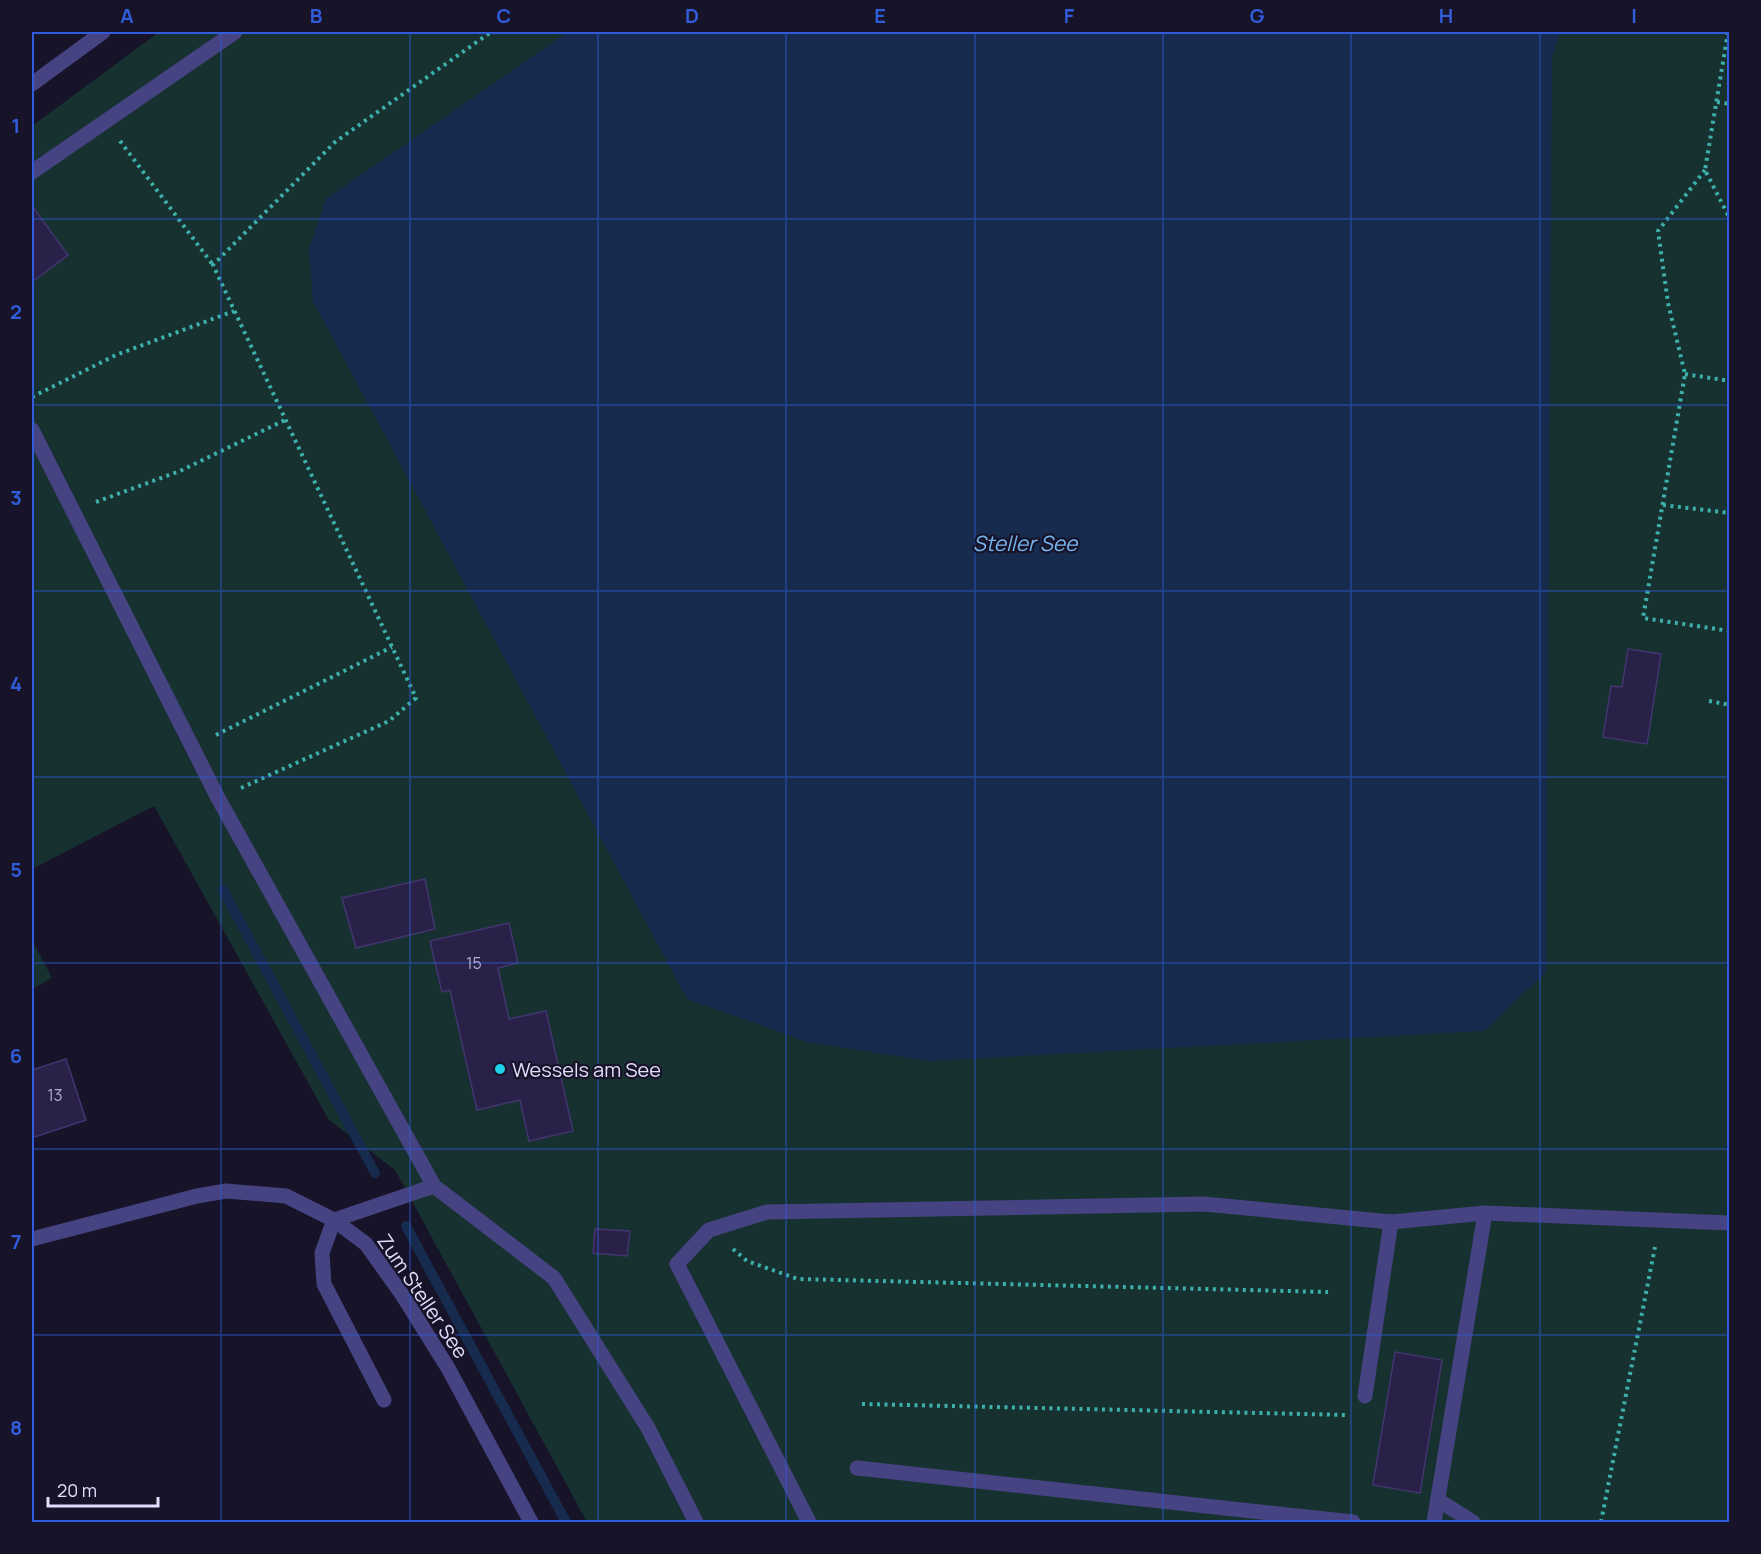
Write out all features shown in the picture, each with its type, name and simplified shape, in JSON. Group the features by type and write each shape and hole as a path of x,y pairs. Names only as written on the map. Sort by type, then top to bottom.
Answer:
{"street":[{"path":"32,84 103,32"},
{"path":"32,172 235,32"},
{"path":"32,430 218,798 434,1186 554,1278 648,1428 696,1522"},
{"path":"384,1400 324,1284 322,1253 334,1220 434,1186"},
{"name":"Zum Steller See","path":"32,1239 197,1196 226,1191 286,1196 334,1220 366,1244 403,1296 448,1368 531,1522"},
{"path":"809,1522 677,1264 709,1230 767,1212 1204,1204 1391,1222 1485,1213 1730,1223"},
{"path":"1434,1522 1485,1213"},
{"path":"1365,1396 1391,1222"},
{"path":"857,1468 1353,1522"},
{"path":"1438,1500 1473,1522"}],"path":[{"path":"213,265 335,142 492,32"},
{"path":"1728,32 1705,170 1658,231 1668,303 1685,374 1643,618 1730,631"},
{"path":"1717,102 1730,104"},
{"path":"106,121 213,265 416,698 389,722 218,798"},
{"path":"1705,170 1730,219"},
{"path":"32,397 116,355 234,310"},
{"path":"1685,374 1730,381"},
{"path":"73,511 180,471 285,420"},
{"path":"1663,505 1730,513"},
{"path":"192,747 392,647"},
{"path":"1708,701 1730,705"},
{"path":"1601,1522 1661,1220"},
{"path":"709,1230 747,1261 798,1279 1328,1292"},
{"path":"862,1404 1359,1415 1365,1396"}],"green space":[{"path":"159,32 1729,32 1729,1522 587,1522 395,1170 329,1120 154,806 32,869 32,126"},
{"path":"32,940 52,978 32,989"}],"water":[{"name":"Steller See","path":"568,32 1560,32 1552,59 1546,972 1484,1031 929,1061 808,1042 687,999 313,301 309,249 326,199"}],"building":[{"path":"32,206 68,255 32,282"},
{"path":"1628,649 1661,654 1647,744 1603,737 1611,686 1622,687"},
{"path":"425,879 435,929 356,948 342,898"},
{"path":"509,923 518,963 498,968 509,1019 546,1011 573,1131 529,1141 520,1100 477,1110 450,990 442,992 430,941"},
{"path":"66,1059 86,1120 32,1138 32,1070"},
{"path":"595,1229 630,1231 627,1256 593,1253"},
{"path":"1395,1352 1442,1360 1420,1493 1373,1485"}],"waterway":[{"path":"223,890 375,1173"},
{"path":"406,1226 566,1522"}],"place":[{"name":"Wessels am See","path":"500,1069"}]}
